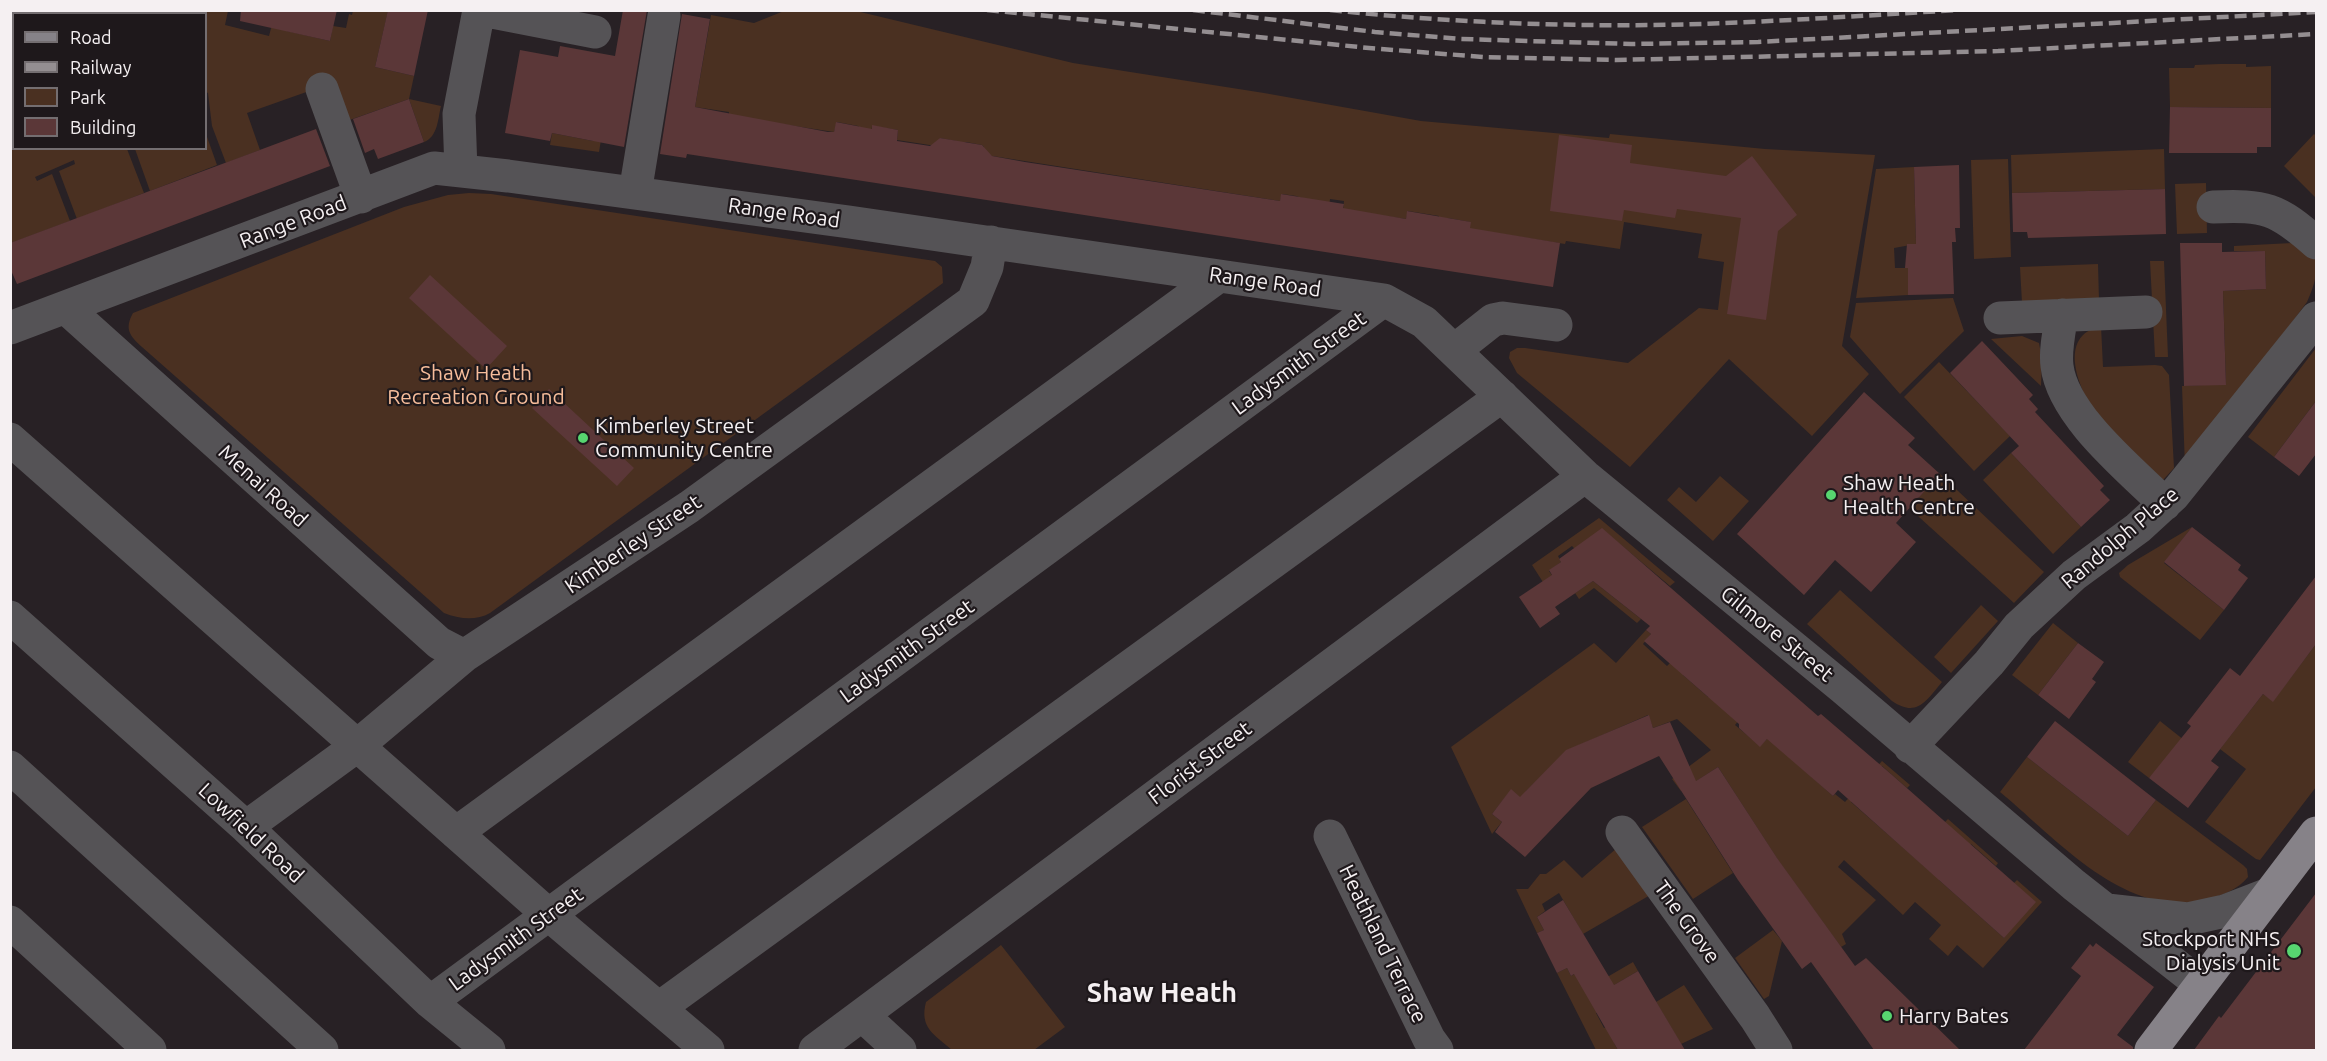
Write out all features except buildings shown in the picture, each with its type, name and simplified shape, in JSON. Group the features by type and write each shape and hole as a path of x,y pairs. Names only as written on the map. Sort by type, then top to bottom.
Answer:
{"main road":[{"path":"2151,1050 2316,832"}],"street":[{"path":"461,171 459,114 481,10 595,32"},
{"path":"635,193 664,16"},
{"path":"322,89 361,197"},
{"name":"Range Road","path":"10,328 434,168 991,242 1384,300 1424,322 1455,350"},
{"path":"2213,207 2242,206 2269,210 2287,219 2316,243"},
{"name":"Kimberley Street","path":"246,827 357,746 464,656 689,507 973,301 987,267 991,242"},
{"path":"456,833 1219,276"},
{"name":"Ladysmith Street","path":"430,1002 1384,300"},
{"name":"Menai Road","path":"66,308 439,644 464,656"},
{"path":"2000,318 2146,312"},
{"path":"2062,315 2057,367 2064,390 2089,429 2165,504"},
{"path":"1455,350 1493,320 1503,318 1556,325"},
{"name":"Randolph Place","path":"1910,747 2026,620 2074,575 2138,528 2179,490 2316,318"},
{"name":"Gilmore Street","path":"1455,350 1585,476 1843,688 2074,885 2200,984"},
{"path":"659,1008 1502,396"},
{"path":"10,439 549,915 708,1050"},
{"name":"Florist Street","path":"815,1050 1585,476"},
{"name":"Lowfield Road","path":"10,617 246,827 430,1002 489,1050"},
{"path":"10,766 322,1050"},
{"name":"The Grove","path":"1622,832 1753,1013 1776,1050"},
{"name":"Heathland Terrace","path":"1330,836 1426,1046"},
{"path":"2107,910 2188,919 2226,910 2269,894"},
{"path":"10,922 150,1050"},
{"path":"862,1015 900,1050"}],"green space":[{"path":"154,10 228,11 225,25 269,36 275,13 287,31 330,41 333,26 346,28 349,14 352,15 353,11 388,11 375,67 414,76 409,99 344,122 329,84 247,113 260,150 226,163 212,126 207,92 207,12 154,12"},
{"path":"852,10 1073,63 1264,93 1421,121 1609,138 1610,134 1765,149 1875,155 1842,346 1869,374 1812,436 1729,359 1630,467 1517,373 1509,358 1510,352 1517,348 1525,348 1628,363 1699,308 1718,310 1724,262 1698,258 1702,234 1624,222 1620,249 1566,241 1565,244 1470,229 1470,222 1448,218 1438,224 1439,216 1408,211 1406,219 1343,210 1344,201 1330,199 1329,207 1296,196 1282,194 1280,201 983,155 982,145 966,142 958,144 956,141 940,138 936,146 897,140 898,130 872,126 871,137 858,126 837,122 834,132 729,116 729,112 695,107 711,15 754,23 784,11"},
{"path":"2246,64 2246,67 2271,66 2271,108 2170,107 2169,68 2194,68 2195,65"},
{"path":"611,79 599,152 550,145 552,133 593,141"},
{"path":"409,99 441,106 435,132 429,140 424,142"},
{"path":"11,126 12,150 127,150 144,193 77,219 59,171 75,164 74,160 35,177 37,181 52,174 70,221 11,243"},
{"path":"2314,134 2316,136 2316,198 2284,166"},
{"path":"207,137 217,165 150,191 135,150 207,150"},
{"path":"2164,149 2165,189 2012,193 2011,155"},
{"path":"2008,159 2011,257 1974,259 1971,160"},
{"path":"1914,167 1916,244 1894,248 1895,268 1908,268 1908,295 1856,298 1876,169"},
{"path":"2206,183 2207,233 2177,234 2175,184"},
{"name":"Shaw Heath Recreation Ground","path":"491,194 935,261 942,267 943,283 490,613 473,618 456,617 444,613 142,347 132,336 129,324 133,313 404,207 448,195"},
{"path":"2292,243 2312,250 2316,264 2316,276 2307,302 2185,467 2182,386 2226,384 2223,291 2266,289 2265,251 2234,251 2234,246"},
{"path":"2150,261 2164,261 2168,357 2155,357"},
{"path":"2098,264 2099,300 2022,303 2020,267"},
{"path":"1953,298 1964,331 1900,394 1850,337 1856,303"},
{"path":"2101,326 2103,367 2155,365 2162,366 2169,375 2174,468 2163,480 2100,420 2083,392 2075,364 2075,352 2079,340 2087,332"},
{"path":"2022,336 2039,343 2042,359 2041,386 1991,339"},
{"path":"2316,348 2316,401 2274,457 2248,437"},
{"path":"1939,362 2010,436 1974,471 1904,397"},
{"path":"2011,453 2081,527 2053,554 1983,480"},
{"path":"1940,474 2044,572 2014,603 1909,508"},
{"path":"1720,476 1749,501 1713,541 1667,500 1679,487 1696,502"},
{"path":"1599,518 1675,582 1670,586 1602,529 1575,549 1572,546 1558,556 1561,562 1549,571 1558,584 1548,590 1532,565"},
{"path":"2192,527 2164,563 2224,610 2200,640 2120,577 2119,573 2128,565"},
{"path":"1593,581 1641,619 1637,623 1594,588 1579,599 1575,593"},
{"path":"1840,590 1942,682 1926,701 1908,708 1892,701 1807,624"},
{"path":"1981,605 1998,621 1951,673 1934,657"},
{"path":"2053,623 2078,643 2038,695 2012,675"},
{"path":"1646,630 1651,634 1643,644 1667,666 1676,657 1694,662 1683,675 1708,697 1718,685 1743,715 1735,725 1760,746 1768,738 1833,796 1835,794 1845,802 1882,761 1910,785 1907,788 1882,766 1851,802 1933,874 1945,822 1948,819 1998,863 1996,866 1971,844 1939,880 2004,938 2014,883 2017,880 2042,902 1983,968 1957,945 1948,956 1929,939 1941,925 1915,902 1903,915 1844,860 1838,867 1876,900 1842,934 1846,944 1841,947 1778,860 1718,767 1681,791 1672,779 1711,750 1677,719 1653,728 1648,715 1568,750 1526,791 1523,801 1511,790 1492,814 1502,822 1492,834 1451,747 1594,643 1616,663"},
{"path":"2316,644 2316,787 2260,860 2256,859 2205,822 2246,769 2220,749 2263,694 2273,701"},
{"path":"2160,721 2189,744 2149,778 2128,762"},
{"path":"2027,757 2128,836 2156,800 2243,865 2247,869 2248,877 2235,888 2220,895 2209,899 2179,903 2150,899 2122,888 2095,872 2070,853 2000,792"},
{"path":"1686,799 1733,873 1693,899 1642,827"},
{"path":"1617,848 1652,894 1583,934 1559,893 1542,904 1545,911 1537,917 1544,930 1537,933 1516,889 1528,889 1540,874 1546,874 1564,860 1582,878"},
{"path":"1773,930 1782,941 1769,996 1764,999 1735,958"},
{"path":"1001,945 1065,1027 1034,1050 952,1050 934,1035 927,1025 924,1011 926,1002"},
{"path":"1633,962 1638,971 1599,994 1606,1007 1596,1013 1604,1028 1614,1023 1623,1038 1614,1043 1618,1050 1596,1050 1557,973 1567,968 1571,976 1581,970 1609,976"},
{"path":"1684,985 1713,1029 1681,1044 1656,1002"}],"railway":[{"path":"987,10 1369,48 1483,57 1616,60 1998,51 2316,34"},
{"path":"1193,10 1375,32 1461,39 1631,44 1758,42 2316,12"},
{"path":"1330,10 1491,22 1634,25 1773,21 1959,10"}],"place":[{"name":"Kimberley Street Community Centre","path":"583,438"},
{"name":"Shaw Heath Health Centre","path":"1831,495"},
{"name":"Stockport NHS Dialysis Unit","path":"2294,951"},
{"name":"Harry Bates","path":"1887,1016"}],"district":[{"name":"Shaw Heath","path":"1162,993"}]}
